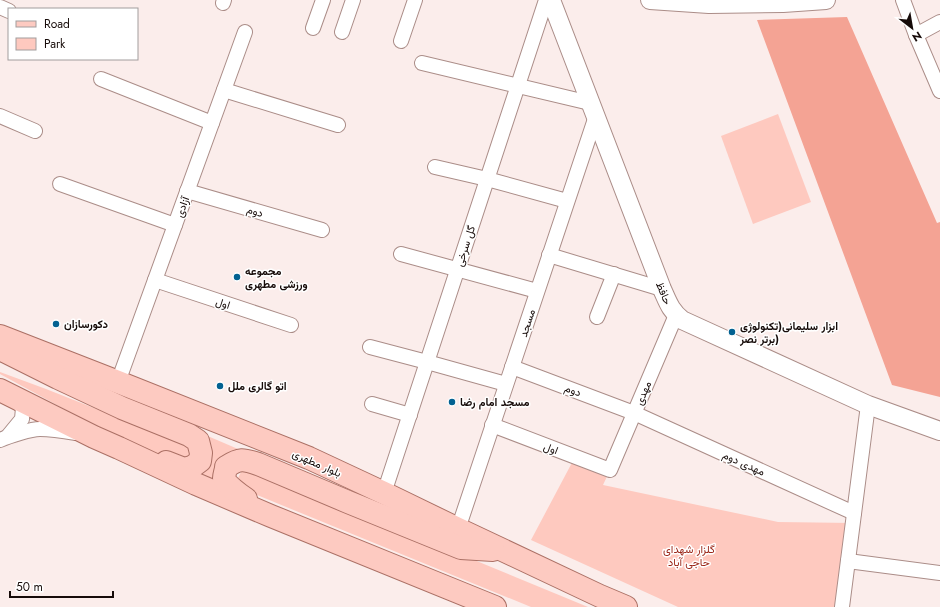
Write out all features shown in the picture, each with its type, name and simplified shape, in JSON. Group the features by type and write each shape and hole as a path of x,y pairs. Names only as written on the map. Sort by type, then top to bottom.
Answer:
{"main road":[{"name":"بلوار مطهری","path":"0,336 309,458 626,607"},
{"path":"0,349 122,408 189,435 198,441 202,453 200,461 192,467 184,469 137,450 120,448"},
{"path":"6,392 94,437 196,484 478,602 495,607"},
{"path":"271,516 240,496 228,484 224,477 226,467 243,459 461,548 504,550"}],"street":[{"path":"313,28 323,0"},
{"path":"342,32 353,0"},
{"path":"401,41 415,0"},
{"name":"گل سرخی","path":"384,493 546,0"},
{"name":"حافظ","path":"551,0 671,310 682,320 868,405 940,431"},
{"path":"650,0 783,3 826,0"},
{"path":"903,0 940,91"},
{"path":"916,35 940,22"},
{"name":"آزادی","path":"118,382 245,32"},
{"path":"422,63 518,86 593,110"},
{"path":"101,79 212,123"},
{"path":"224,90 338,125"},
{"name":"مسجد","path":"458,529 567,201 593,110"},
{"path":"0,116 35,131"},
{"path":"435,167 487,179 567,201"},
{"path":"60,184 175,225"},
{"name":"دوم","path":"187,191 322,230"},
{"path":"401,254 537,291"},
{"path":"549,255 662,289"},
{"path":"596,317 614,274"},
{"name":"اول","path":"155,280 291,325"},
{"name":"مهدی","path":"610,470 676,315"},
{"path":"370,347 506,384"},
{"name":"دوم","path":"512,367 634,413"},
{"path":"4,438 22,419 23,408 6,392"},
{"path":"372,404 410,415"},
{"path":"842,607 868,405"},
{"name":"مهدی دوم","path":"634,413 854,513"},
{"name":"اول","path":"492,425 610,470"},
{"path":"4,438 39,429 64,431 94,437"},
{"path":"848,561 940,573"}],"green space":[{"path":"778,114 811,202 753,224 721,136"},
{"path":"0,372 190,446 190,456 180,461 151,452 110,434 0,374"},
{"path":"196,431 245,452 213,484 199,477"},
{"name":"گلزار شهدای حاجی آباد","path":"575,457 610,470 603,485 778,522 853,523 837,607 678,607 531,540"},
{"path":"251,468 588,607 531,607 252,493 238,478 241,472"}],"shaded area":[{"path":"847,17 937,223 940,222 940,397 892,385 757,20"}],"place":[{"name":"مجموعه ورزشی مطهری","path":"237,277"},
{"name":"دکورسازان","path":"56,324"},
{"name":"ابزار سلیمانی(تکنولوژی برتر نصر)","path":"732,332"},
{"name":"اتو گالری ملل","path":"220,386"},
{"name":"مسجد امام رضا","path":"452,402"}]}
